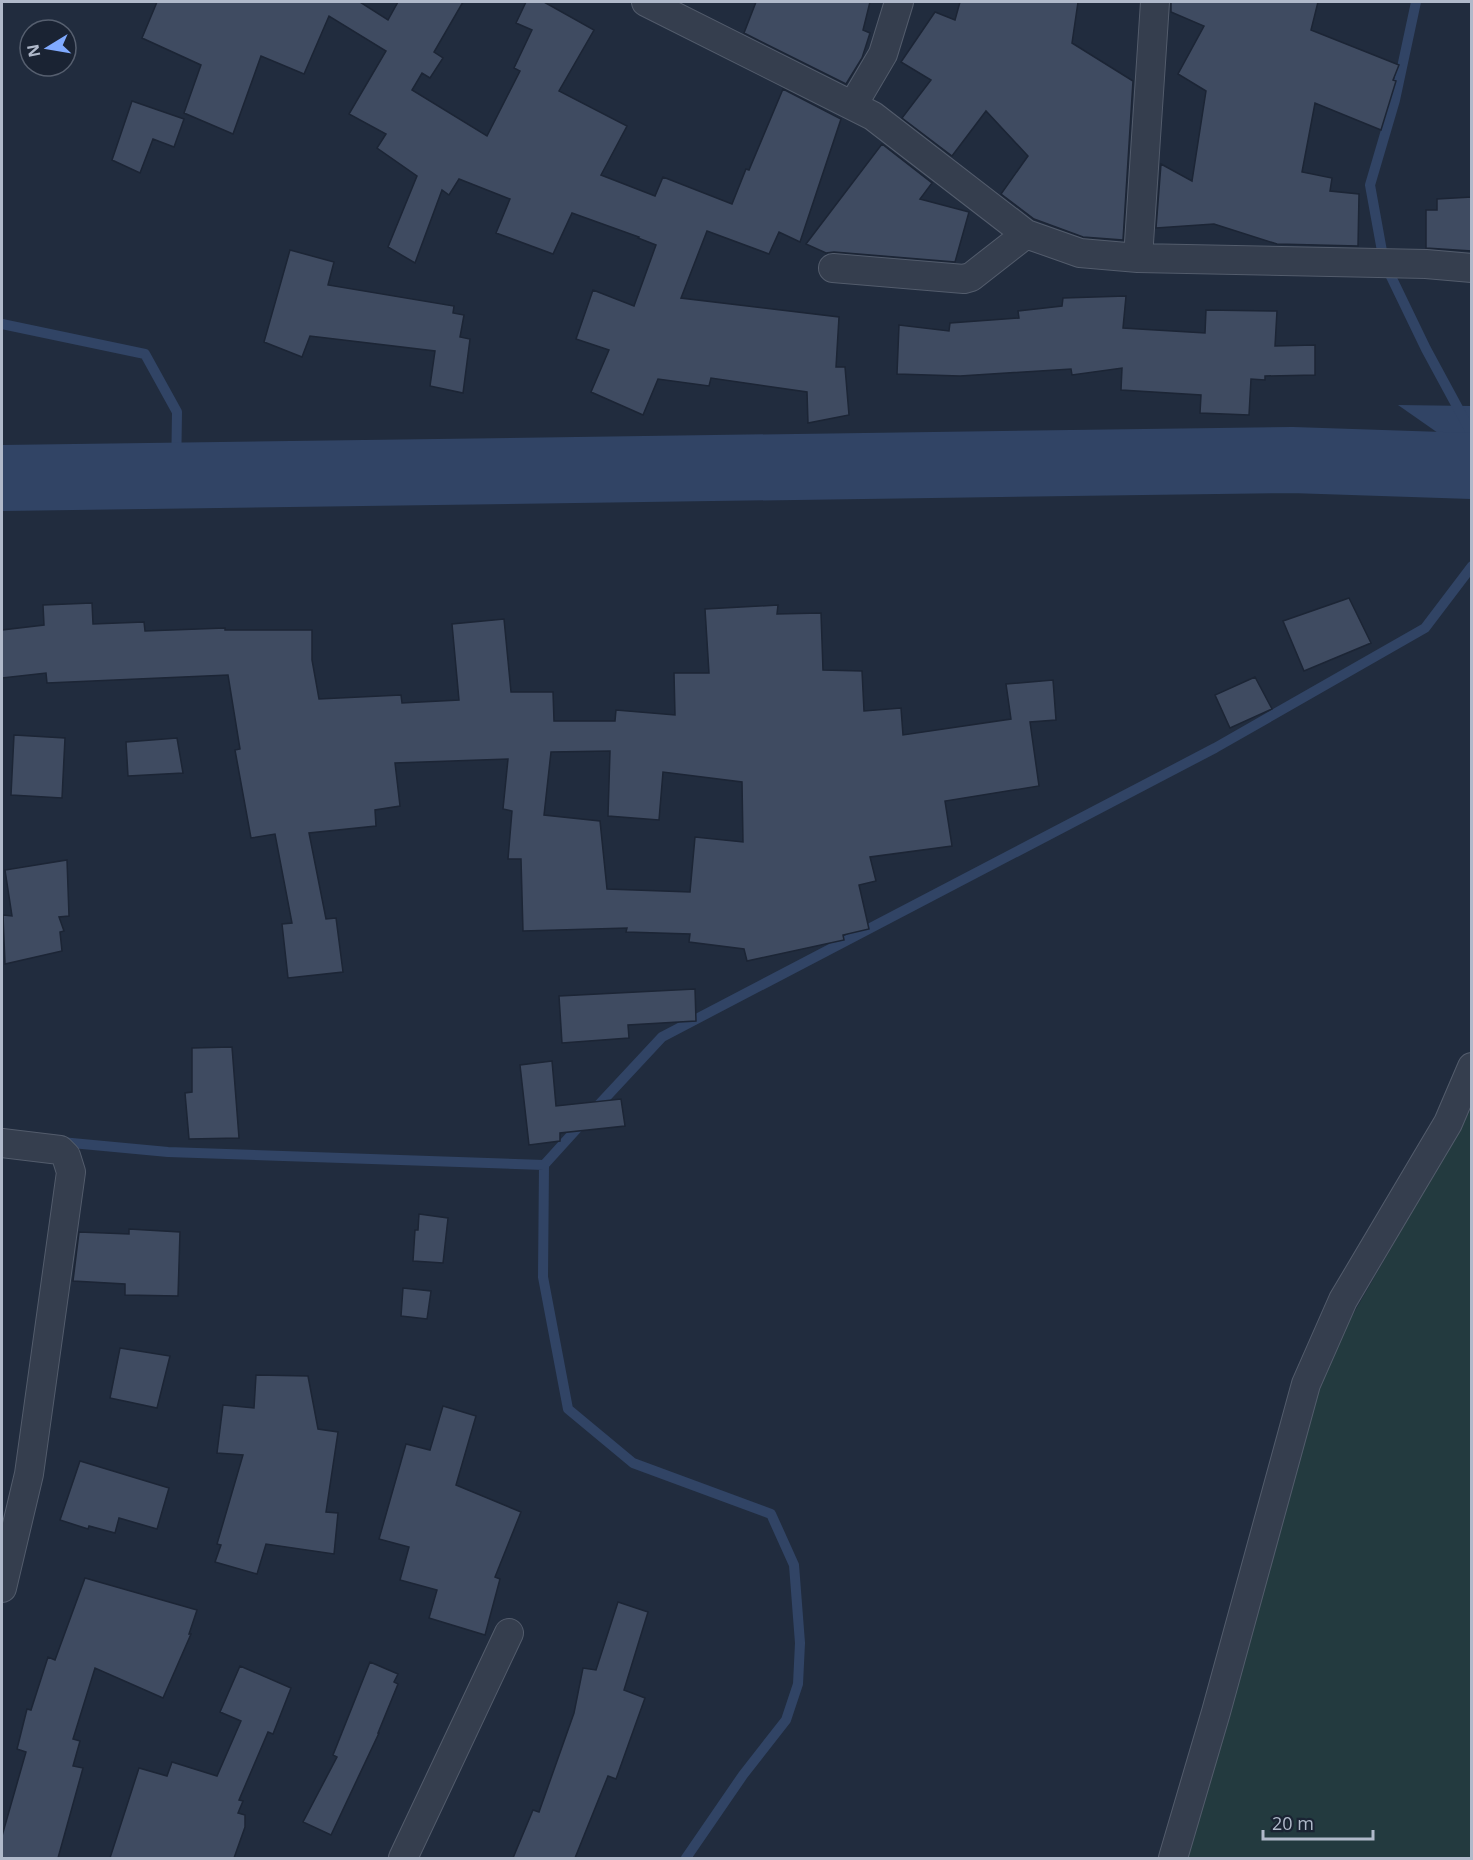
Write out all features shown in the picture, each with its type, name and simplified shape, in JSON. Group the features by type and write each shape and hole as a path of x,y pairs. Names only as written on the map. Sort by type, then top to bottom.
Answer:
{"street":[{"path":"646,2 873,116 1026,234 1080,253 1138,258 1426,264 1472,268"},
{"path":"853,105 883,54 899,2"},
{"path":"1138,258 1155,2"},
{"path":"833,268 964,279 971,277 1026,234"},
{"path":"1173,1858 1216,1712 1306,1384 1343,1300 1448,1123 1472,1067"},
{"path":"2,1143 60,1150 66,1156 71,1172 29,1474 2,1588"},
{"path":"403,1858 509,1633"}],"green space":[{"path":"1471,1109 1471,1858 1188,1858 1317,1377"}],"water":[{"path":"1398,405 1471,406 1471,456"}],"building":[{"path":"157,2 360,2 388,20 398,2 463,2 434,52 443,58 430,78 422,73 412,90 487,136 520,71 514,68 532,30 516,23 526,2 544,2 594,30 559,91 627,126 601,175 655,196 663,177 732,204 783,89 841,119 800,242 779,232 769,254 707,231 681,298 839,317 836,367 845,367 849,415 808,423 807,392 711,378 709,386 658,379 643,415 591,392 609,350 576,339 593,290 634,306 656,245 572,213 553,254 496,233 510,199 459,179 449,195 442,190 415,263 388,247 417,176 377,148 386,134 349,114 386,51 329,16 304,74 261,56 233,134 184,113 201,65 142,38"},
{"path":"756,2 870,2 863,30 870,33 862,58 846,84 744,33"},
{"path":"960,2 1078,2 1072,43 1133,81 1123,240 1083,237 1034,219 1001,194 1028,156 986,111 952,156 902,118 931,80 901,62 935,12 955,20"},
{"path":"1171,2 1318,2 1311,30 1399,65 1381,130 1315,103 1302,172 1332,178 1330,191 1359,194 1358,246 1277,244 1214,224 1156,228 1161,164 1192,181 1206,91 1178,74 1204,26 1171,12"},
{"path":"132,101 184,119 174,147 153,139 140,173 112,160"},
{"path":"882,144 932,183 920,199 969,212 955,262 826,253 806,244"},
{"path":"1472,197 1472,251 1426,248 1426,210 1437,210 1437,199"},
{"path":"290,250 334,262 328,285 454,306 453,313 464,315 460,337 470,339 463,393 430,386 435,351 310,336 302,357 264,342"},
{"path":"1126,296 1123,328 1205,333 1206,310 1277,311 1275,346 1315,345 1315,375 1265,376 1265,380 1251,379 1249,415 1200,413 1201,395 1121,390 1122,368 1072,375 1071,369 960,376 897,374 899,325 949,331 950,323 1019,318 1018,311 1062,306 1063,298"},
{"path":"1349,598 1371,643 1304,671 1283,621"},
{"path":"92,603 93,624 144,622 145,631 225,628 225,630 312,630 312,660 319,699 401,695 402,703 459,700 452,624 504,619 511,692 553,692 554,721 615,721 616,710 675,715 674,673 709,673 705,609 778,605 777,614 821,613 823,670 862,671 864,711 901,708 903,735 1011,719 1006,684 1053,680 1056,720 1030,722 1039,786 945,801 952,846 870,857 876,881 859,885 869,929 843,935 844,940 747,961 744,949 689,942 690,934 626,932 627,928 523,931 521,859 508,859 512,811 503,809 508,759 395,763 400,806 375,810 376,826 309,833 326,919 336,918 343,972 288,978 282,924 292,923 275,834 251,838 235,750 240,749 228,675 47,683 46,673 2,678 2,630 44,625 43,605","holes":["610,751 608,816 659,820 663,772 742,782 743,842 695,837 690,892 607,889 600,821 544,815 551,752"]},
{"path":"1255,677 1272,709 1230,728 1215,695"},
{"path":"14,735 65,738 62,798 11,795"},
{"path":"177,738 183,773 128,776 126,742"},
{"path":"67,860 69,916 59,917 64,931 60,932 62,951 5,964 3,915 12,916 5,870"},
{"path":"695,989 696,1021 628,1025 629,1038 562,1043 559,996"},
{"path":"232,1047 239,1138 189,1139 185,1093 192,1092 192,1048"},
{"path":"552,1061 556,1106 621,1099 625,1126 560,1133 560,1141 529,1145 520,1065"},
{"path":"419,1214 448,1218 443,1263 413,1261 415,1230 418,1230"},
{"path":"129,1229 180,1232 178,1296 125,1295 125,1284 73,1281 79,1232 129,1234"},
{"path":"403,1288 431,1291 427,1319 401,1316"},
{"path":"120,1348 170,1356 157,1408 110,1398"},
{"path":"256,1375 308,1376 318,1429 338,1432 326,1512 338,1513 334,1554 266,1544 257,1574 215,1562 221,1545 217,1544 243,1455 217,1453 223,1405 254,1408"},
{"path":"443,1406 476,1416 456,1485 521,1512 495,1577 500,1579 485,1635 429,1618 437,1590 400,1580 409,1547 379,1539 406,1444 430,1450"},
{"path":"80,1461 169,1488 157,1529 119,1518 115,1533 89,1526 88,1529 60,1520"},
{"path":"85,1578 197,1610 189,1634 191,1634 163,1698 95,1668 73,1739 80,1741 73,1766 83,1768 58,1858 2,1858 2,1836 26,1752 17,1749 27,1709 31,1710 48,1657 55,1660"},
{"path":"618,1602 648,1612 624,1690 645,1698 616,1779 608,1776 575,1858 513,1858 533,1810 539,1812 574,1713 583,1668 596,1670"},
{"path":"370,1662 398,1674 394,1682 398,1684 379,1733 331,1835 303,1822 337,1757 333,1755"},
{"path":"240,1666 291,1688 273,1734 268,1732 239,1800 243,1801 238,1813 245,1815 245,1827 234,1858 110,1858 139,1768 167,1776 172,1762 217,1776 241,1721 220,1712"}],"waterway":[{"path":"1416,2 1395,100 1370,185 1384,262 1426,349 1472,434"},
{"path":"2,324 145,354 177,412 176,477"},
{"path":"2,478 1292,460 1472,466"},
{"path":"594,1110 662,1037 1215,748 1425,628 1472,566"},
{"path":"583,1122 544,1165 543,1277 568,1409 633,1463 771,1514 794,1565 800,1643 798,1684 786,1720 743,1775 686,1858"},
{"path":"61,1142 168,1152 544,1165"}]}
